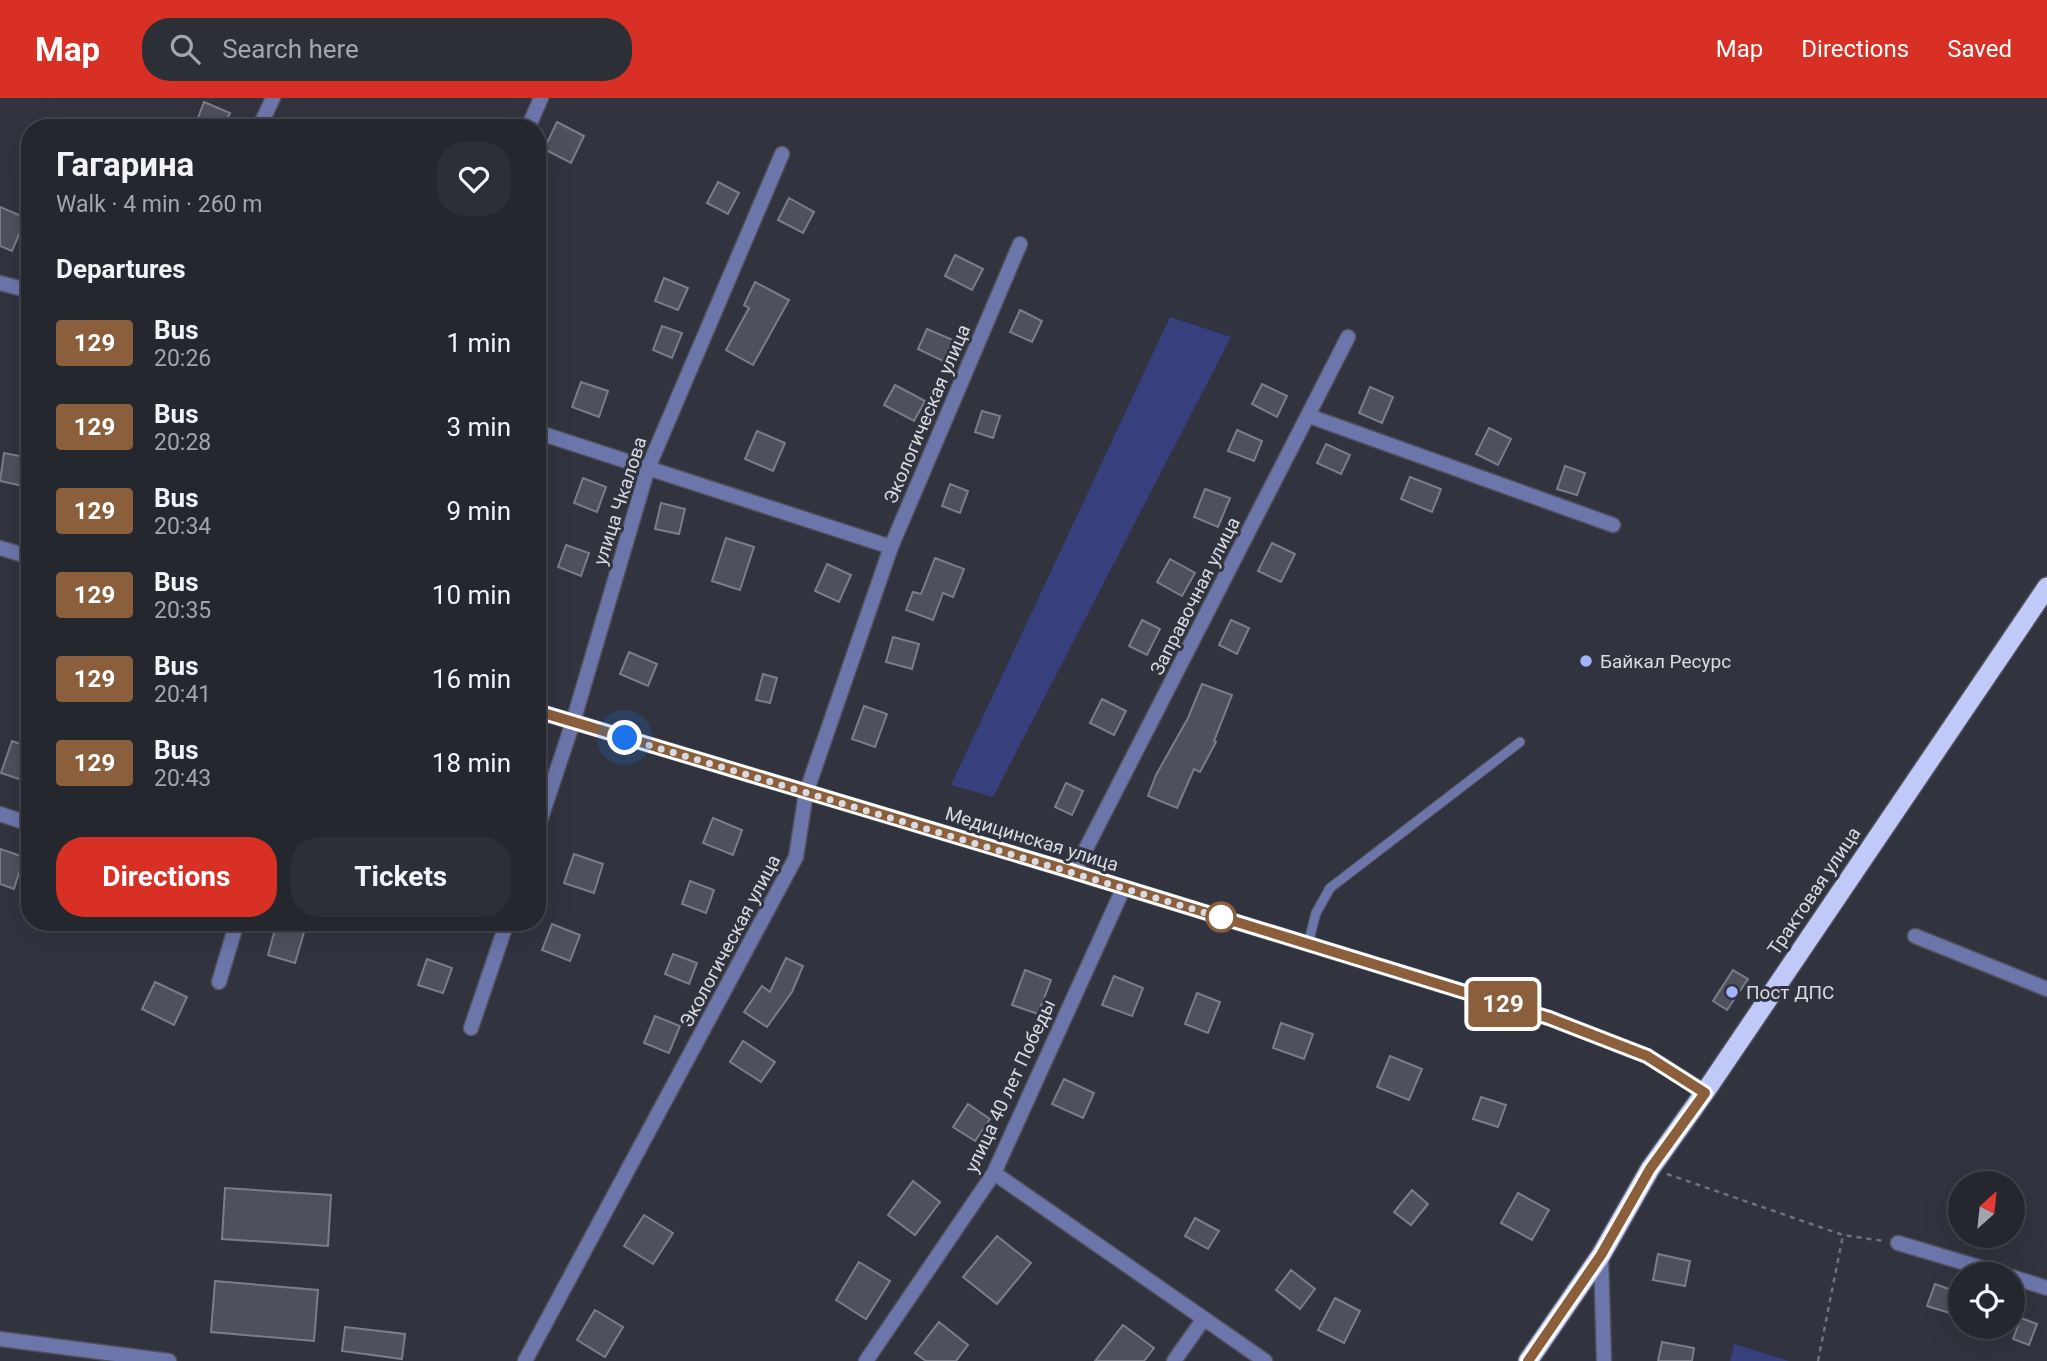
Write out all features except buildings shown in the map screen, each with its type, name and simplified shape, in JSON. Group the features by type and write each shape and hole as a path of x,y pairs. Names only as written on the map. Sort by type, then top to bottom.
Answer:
{"highway":[{"name":"Трактовая улица","path":"1528,1361 1601,1255 1650,1169 1705,1093 2047,587"}],"street":[{"path":"264,119 274,98"},
{"path":"532,119 541,98"},
{"name":"улица Чкалова","path":"546,803 573,722 648,468 782,154"},
{"name":"Экологическая улица","path":"525,1361 796,857 806,793 891,547 1020,244"},
{"path":"0,283 21,289"},
{"name":"Заправочная улица","path":"1074,872 1348,337"},
{"path":"1309,416 1613,525"},
{"path":"546,435 891,547"},
{"path":"0,548 21,554"},
{"name":"Медицинская улица","path":"546,714 1549,1018 1647,1056 1705,1093"},
{"path":"0,814 21,821"},
{"name":"улица 40 лет Победы","path":"866,1361 994,1173 1124,887"},
{"path":"219,982 234,931"},
{"path":"471,1028 503,931"},
{"path":"1915,936 2047,989"},
{"path":"994,1173 1265,1361"},
{"path":"1898,1243 1961,1262"},
{"path":"1601,1255 1604,1361"},
{"path":"2025,1281 2047,1288"},
{"path":"1174,1361 1203,1320"},
{"path":"0,1339 169,1361"}],"lane":[{"path":"1308,944 1316,913 1330,888 1520,742"}],"path":[{"path":"1650,1169 1843,1235 1898,1243"},
{"path":"1818,1361 1843,1235"}],"shaded area":[{"path":"1170,317 1231,337 993,797 951,785"},
{"path":"1734,1344 1789,1361 1730,1361"}],"bus line":[{"name":"129","path":"546,714 1549,1018 1647,1056 1705,1093 1650,1169 1601,1255 1528,1361"}],"place":[{"name":"Байкал Ресурс","path":"1586,661"},
{"name":"Пост ДПС","path":"1732,992"}],"route":[{"path":"625,738 1229,920 1221,917"}]}
